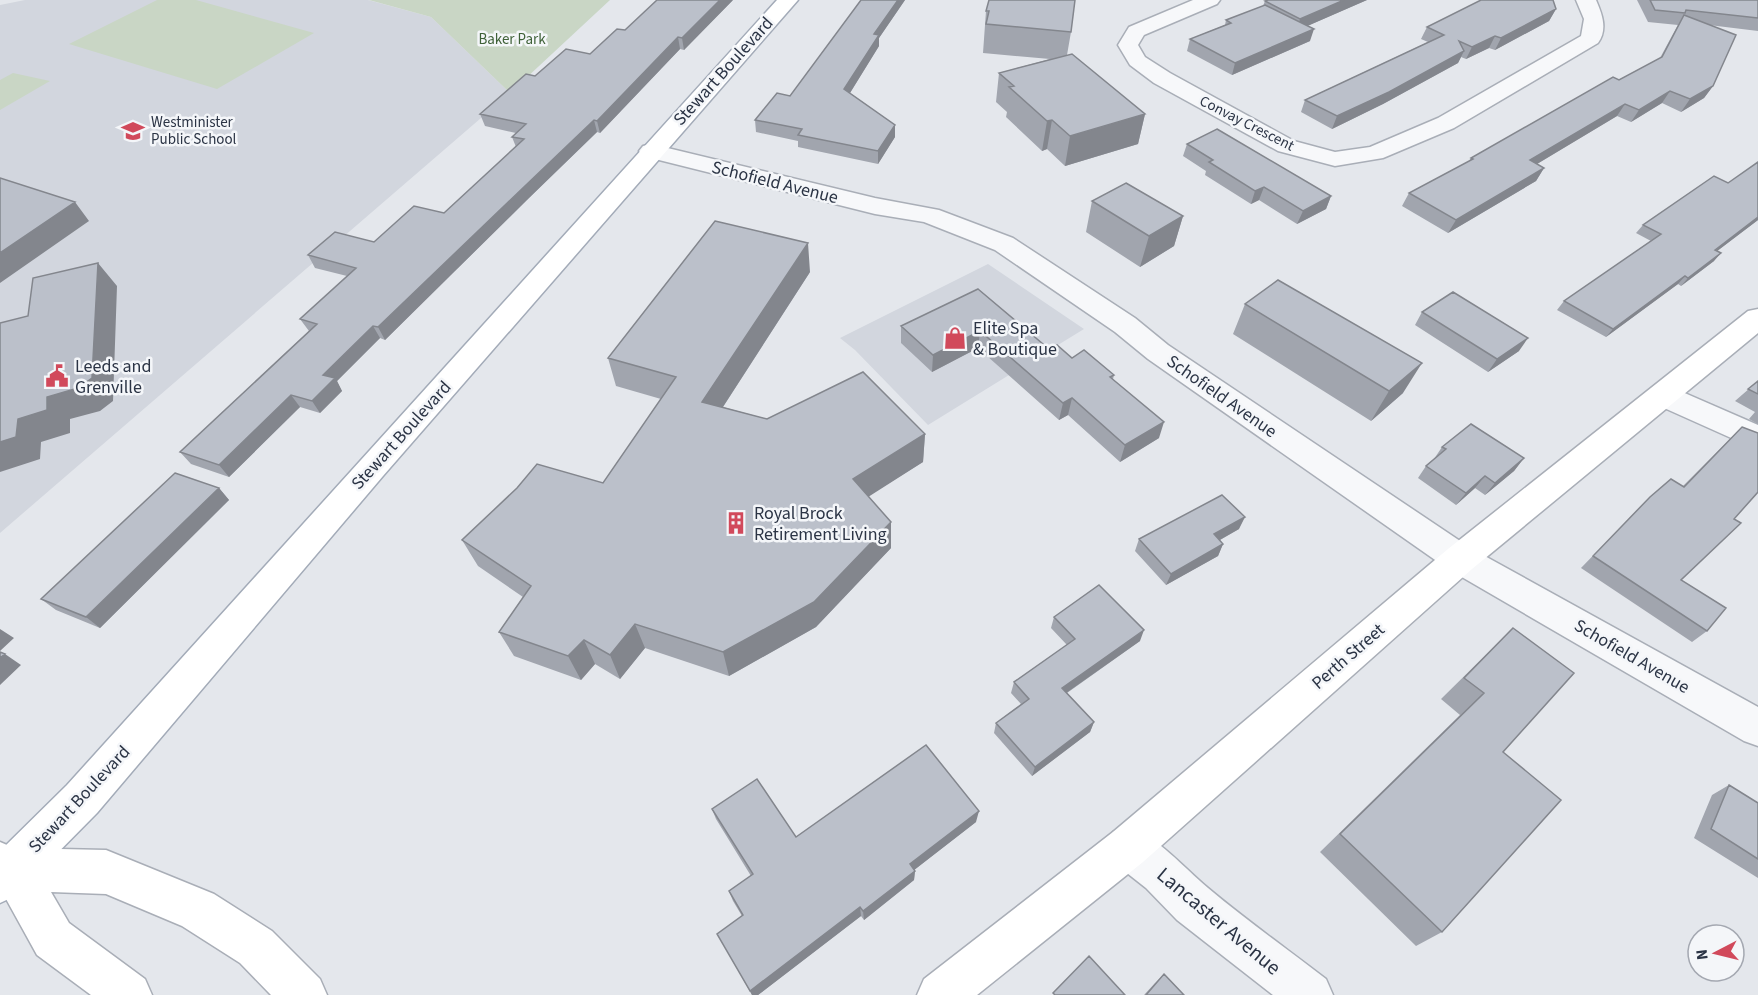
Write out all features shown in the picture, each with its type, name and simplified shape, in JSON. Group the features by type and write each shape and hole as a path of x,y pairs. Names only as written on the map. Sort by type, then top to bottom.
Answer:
{"street":[{"name":"Stewart Boulevard","path":"3,875 82,799 651,151 788,0"},
{"name":"Convay Crescent","path":"1210,0 1136,30 1128,45 1137,61 1162,78 1286,146 1335,159 1375,153 1446,123 1591,39 1594,19 1586,0"},
{"name":"Schofield Avenue","path":"651,151 875,206 930,215 1004,244 1091,301 1158,352 1460,559 1758,728"},
{"name":"Perth Street","path":"940,995 1128,847 1460,559 1758,318"},
{"path":"1664,395 1758,438"},
{"name":"Lancaster Avenue","path":"1128,847 1161,873 1193,904 1310,995"},
{"path":"3,875 106,872 198,910 256,947 304,995"},
{"path":"3,875 53,939 129,995"}],"shaded area":[{"path":"25,0 368,0 431,17 510,93 0,533 0,5"},
{"path":"988,264 1084,329 928,425 855,350 840,338"}],"green space":[{"path":"157,0 196,0 314,33 217,89 69,44"},
{"name":"Baker Park","path":"369,0 610,0 510,93 431,17"},
{"path":"13,73 50,81 0,110 0,80"}],"building":[{"path":"657,0 720,0 682,38 678,37 597,121 594,120 378,327 373,326 323,375 335,378 312,401 291,395 219,465 180,452 317,324 300,319 356,268 308,255 335,232 374,242 414,206 444,213 524,139 512,137 526,124 480,114 526,74 535,76 566,49 590,54 617,29 625,30"},
{"path":"861,0 898,0 874,34 879,35 844,89 895,125 878,151 798,135 802,129 755,120 777,93 790,96"},
{"path":"989,0 1075,0 1071,32 986,24"},
{"path":"1344,0 1300,19 1265,1"},
{"path":"1481,0 1553,0 1556,9 1501,38 1495,36 1472,47 1459,41 1464,51 1389,92 1337,116 1305,100 1444,35 1427,27"},
{"path":"1650,0 1758,0 1758,18 1686,10 1685,13 1655,10"},
{"path":"1265,5 1314,29 1235,63 1190,39 1231,23 1226,20"},
{"path":"1684,15 1736,35 1713,86 1690,99 1670,91 1639,110 1625,104 1530,160 1544,168 1456,220 1409,193 1473,159 1471,158 1613,77 1619,80 1662,57"},
{"path":"1072,54 1145,114 1070,136 1052,120 1047,121 1009,87 1014,86 999,73"},
{"path":"1217,129 1331,196 1303,211 1264,187 1255,191 1209,162 1213,160 1187,144"},
{"path":"1758,162 1758,217 1715,250 1721,253 1688,278 1685,276 1613,329 1564,301 1661,234 1643,225 1714,176 1728,183"},
{"path":"0,178 75,202 0,253"},
{"path":"1126,183 1183,216 1149,236 1092,201"},
{"path":"715,221 808,243 702,402 767,419 863,372 925,434 853,479 891,522 814,602 723,652 635,624 610,655 584,640 568,656 499,632 531,586 462,540 517,488 537,464 603,483 676,377 608,358"},
{"path":"98,263 92,378 78,388 47,397 47,410 18,419 16,437 0,442 0,323 28,316 33,278"},
{"path":"1278,280 1422,363 1389,391 1245,304"},
{"path":"978,289 1049,349 1057,345 1072,358 1084,350 1114,375 1110,377 1164,422 1125,445 1072,398 1063,403 980,331 933,355 901,326"},
{"path":"1453,292 1528,338 1497,359 1422,312"},
{"path":"1758,381 1758,394 1748,389"},
{"path":"1471,424 1524,458 1495,483 1485,476 1466,493 1426,466 1446,449 1442,447"},
{"path":"1742,427 1758,433 1758,492 1734,519 1741,523 1681,580 1726,608 1707,631 1593,556 1650,497 1671,479 1684,487"},
{"path":"175,473 219,488 86,617 41,599"},
{"path":"1222,495 1245,517 1214,534 1223,544 1171,574 1139,539"},
{"path":"1099,585 1144,630 1062,688 1094,722 1035,767 996,723 1029,699 1014,682 1075,639 1054,617"},
{"path":"1513,628 1574,673 1503,752 1561,800 1442,932 1340,834 1484,693 1464,678"},
{"path":"926,745 979,811 910,864 915,871 863,911 860,907 750,991 717,934 743,915 729,891 753,874 712,809 757,779 796,837"},
{"path":"1729,785 1758,803 1758,859 1711,829"},
{"path":"1089,956 1125,995 1055,995 1053,993"},
{"path":"1164,974 1184,995 1146,995"}],"place":[{"name":"Westminister Public School","path":"133,131"},
{"name":"Elite Spa & Boutique","path":"955,338"},
{"name":"Leeds and Grenville","path":"57,376"},
{"name":"Royal Brock Retirement Living","path":"736,523"}]}
